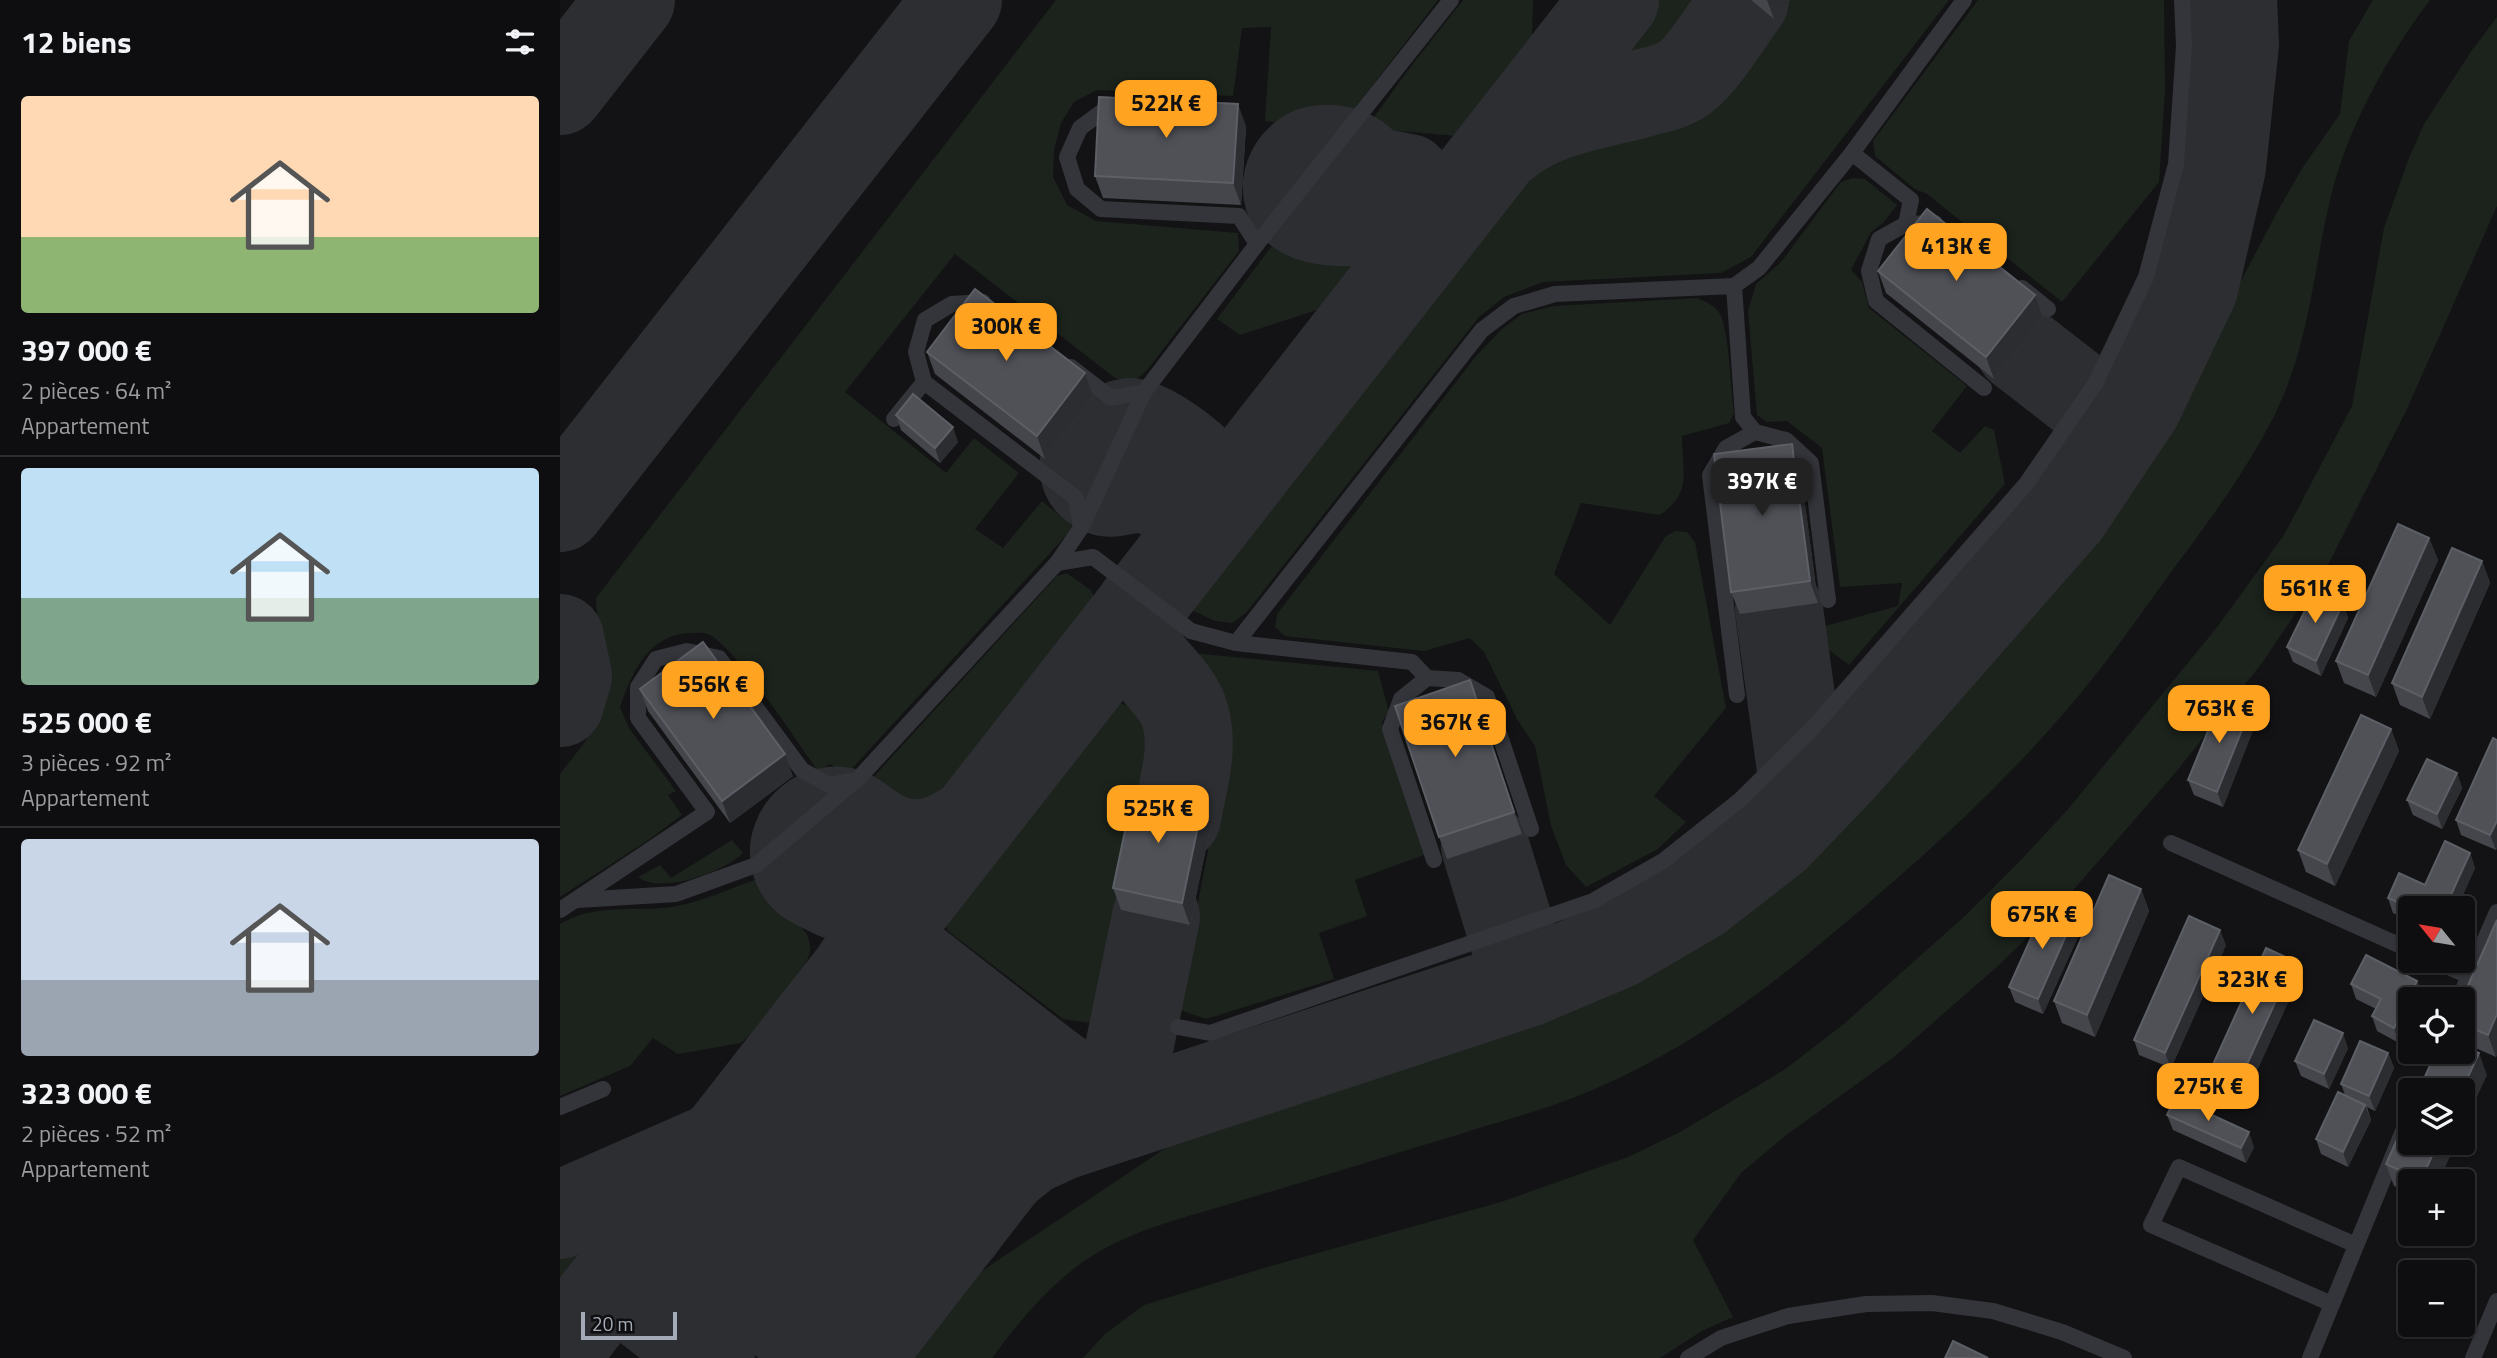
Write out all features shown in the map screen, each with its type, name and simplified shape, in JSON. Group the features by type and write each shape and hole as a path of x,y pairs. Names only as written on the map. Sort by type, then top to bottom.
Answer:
{"lane":[{"path":"576,900 676,894 756,865 857,780 1057,562 1081,528 1144,392 1257,244 1451,0"},
{"path":"1236,643 1482,330 1514,306 1555,294 1734,286 1759,268 1852,153 1964,0"},
{"path":"1178,1027 1210,1033 1593,901 1663,861 1740,800 1810,732 2026,484 2095,384 2146,277 2176,164 2184,47 2182,0"},
{"path":"1134,109 1107,108 1080,128 1067,157 1077,189 1101,209 1239,216 1257,244"},
{"path":"1852,153 1911,200 1906,224"},
{"path":"1951,231 1940,223 1906,224 1879,239 1868,271 1876,301 1984,388"},
{"path":"2004,274 2048,309"},
{"path":"1734,286 1743,417 1755,432 1786,440 1811,463 1828,600"},
{"path":"996,310 986,302 952,304 925,320 916,352 924,382 1076,498 1081,528"},
{"path":"1059,358 1111,398 1144,392"},
{"path":"894,419 924,382"},
{"path":"1737,695 1710,475 1726,448 1755,432"},
{"path":"1057,562 1093,557 1191,631 1236,643 1412,662 1427,678"},
{"path":"560,910 706,811 638,718 638,687 656,659 687,651 719,658 802,770 829,785 857,780"},
{"path":"1434,860 1391,729 1401,699 1427,678 1458,680 1486,697 1531,829"},
{"path":"2171,843 2398,945"},
{"path":"2464,987 2497,912"},
{"path":"2462,973 2469,976"},
{"path":"560,1107 603,1089"},
{"path":"2310,1358 2398,1143"},
{"path":"2332,1304 2151,1225 2179,1167 2356,1245"},
{"path":"2473,1358 2497,1301"},
{"path":"1688,1358 1721,1338 1788,1316 1866,1304 1932,1303 1993,1311 2062,1332 2124,1358"}],"shaded area":[{"path":"1056,0 1438,0 1339,129 1265,121 1271,27 1242,28 1233,96 1097,90 1074,102 1061,123 1054,150 1053,177 1067,205 1096,221 1238,233 1239,251 1147,370 1132,384 1115,378 955,254 845,392 946,473 974,438 1019,473 975,529 1003,548 1042,501 1074,527 847,774 830,764 818,771 734,656 708,634 677,635 653,647 637,668 620,707 629,728 676,791 668,795 682,815 560,897 560,774 585,742 596,720 602,696 596,598"},
{"path":"1463,0 1533,0 1532,39 1457,136 1366,128 1409,69"},
{"path":"1658,0 1696,0 1656,48 1610,62"},
{"path":"1790,0 1949,0 1751,257 1721,273 1543,282 1504,297 1479,317 1246,613 1232,623 1215,621 1187,608 1527,167 1698,112"},
{"path":"1978,0 2164,0 2165,91 2159,182 2062,302 1875,156 1873,141"},
{"path":"2373,0 2430,0 2384,69 2358,119 2338,170 2297,359 2267,429 2222,502 2103,665 2062,716 1961,821 1851,918 1754,996 1691,1039 1625,1075 1542,1109 1133,1235 1095,1254 1065,1276 1026,1315 992,1358 913,1358 976,1275 1179,1139 1570,1009 1611,990 1687,948 1756,901 1822,846 1855,815 2122,505 2145,473 2202,370 2219,323 2276,214 2303,167 2340,114 2349,41"},
{"path":"2497,17 2497,206 2406,411 2327,567 2262,663 2176,772 2062,903 1999,965 1894,1057 1785,1136 1741,1173 1693,1240 1733,1317 1702,1331 1660,1358 1083,1358 1105,1334 1144,1305 1267,1267 1501,1202 1628,1157 1680,1132 1784,1070 1845,1023 1966,915 2069,808 2218,626 2284,535 2352,406 2384,228 2409,158 2424,124"},
{"path":"1853,178 1865,179 1897,205 1883,223 1871,232 1851,270 1862,282 1869,308 1967,386 1932,431 1960,453 1985,426 1994,430 2005,484 1849,665 1829,650 1825,626 1898,606 1902,583 1840,587 1822,448 1787,421 1767,422 1757,415 1748,311 1756,284 1781,262 1841,182"},
{"path":"1274,243 1336,245 1355,254 1357,266 1326,307 1240,335 1217,319"},
{"path":"1697,298 1716,308 1723,322 1734,413 1729,423 1682,436 1684,471 1681,489 1677,498 1660,515 1581,503 1554,574 1610,625 1665,537 1675,531 1687,532 1695,542 1726,708 1654,796 1686,822 1658,849 1586,887 1566,865 1551,826 1535,746 1517,719 1484,652 1470,638 1424,651 1285,636 1275,627 1277,614 1476,356 1502,329 1522,314 1554,306"},
{"path":"1067,573 1092,591 1094,599 948,787 921,811 908,807 867,784 1057,576"},
{"path":"1193,653 1378,671 1389,712 1382,722 1384,733 1424,855 1355,880 1367,916 1319,933 1334,979 1206,1019 1177,1009 1228,749 1228,733 1220,698"},
{"path":"1121,704 1141,713 1151,729 1155,744 1098,1024 1063,1019 948,931 942,917 1108,705"},
{"path":"732,840 743,853 708,874 661,884 638,877 660,865 671,878"},
{"path":"760,878 807,934 810,950 804,966 752,1033 741,1043 678,1054 653,1038 630,1066 560,1096 560,924 587,913 683,905"},
{"path":"560,1242 572,1249 577,1257 573,1271 560,1287"}],"building":[{"path":"1099,97 1238,104 1233,183 1095,176"},
{"path":"1927,209 2035,295 1986,357 1878,271"},
{"path":"975,289 1085,373 1037,436 927,352"},
{"path":"913,394 953,427 935,448 896,415"},
{"path":"1792,444 1810,581 1731,592 1714,454"},
{"path":"2398,524 2429,538 2368,675 2336,661"},
{"path":"2452,548 2482,561 2422,697 2392,683"},
{"path":"2315,590 2343,603 2316,661 2287,647"},
{"path":"703,642 785,754 722,801 640,689"},
{"path":"1470,680 1514,812 1439,837 1395,706"},
{"path":"2221,699 2250,710 2217,792 2188,780"},
{"path":"2361,715 2391,729 2327,864 2298,850"},
{"path":"2493,738 2497,740 2497,821 2490,835 2456,820"},
{"path":"2427,759 2457,773 2437,814 2407,800"},
{"path":"1134,788 1203,802 1182,903 1113,888"},
{"path":"2445,841 2470,853 2450,896 2398,896 2398,902 2388,898 2399,873 2425,885"},
{"path":"2109,875 2141,889 2087,1015 2054,1001"},
{"path":"2047,902 2075,915 2038,999 2009,987"},
{"path":"2189,916 2220,930 2165,1053 2134,1040"},
{"path":"2497,920 2497,1014 2488,1035 2475,1030 2475,987 2467,987"},
{"path":"2266,948 2294,961 2238,1084 2210,1071"},
{"path":"2366,955 2417,981 2414,987 2398,987 2398,1020 2394,1028 2372,1016 2381,999 2351,984"},
{"path":"2314,1020 2343,1033 2324,1074 2295,1061"},
{"path":"2360,1041 2388,1053 2369,1096 2341,1084"},
{"path":"2431,1064 2474,1064 2468,1078 2424,1078"},
{"path":"2338,1092 2365,1105 2343,1152 2316,1139"},
{"path":"2175,1098 2249,1132 2241,1148 2167,1115"},
{"path":"2398,1138 2398,1155 2432,1155 2426,1169 2398,1169 2386,1164"},
{"path":"1953,1341 1988,1358 1945,1358"}],"taxiway":[{"path":"560,91 631,0"},
{"path":"560,508 958,0"},
{"path":"560,1349 1615,0"},
{"path":"1504,145 1534,125 1551,118 1661,89 1681,80 1706,55 1745,0"},
{"path":"859,1358 1004,1171 1029,1151 1062,1136 1527,983 1617,945 1699,897 1776,837 1844,766 2066,513 2138,405 2194,288 2222,167 2235,44 2233,0"},
{"path":"1393,283 1403,250 1398,229 1377,223 1330,222 1311,218 1293,206 1287,186 1294,165 1312,151 1323,149 1347,152 1371,169 1408,178"},
{"path":"2019,348 2122,428"},
{"path":"1161,495 1144,489 1109,493 1099,490 1088,481 1084,471 1084,460 1089,450 1106,431 1129,422 1161,435 1186,453 1210,479 1213,495 1207,521"},
{"path":"1141,605 1134,626 1140,650 1180,703 1188,728 1187,766 1177,817"},
{"path":"1779,609 1806,806"},
{"path":"560,638 568,676 560,703"},
{"path":"835,895 807,880 799,871 795,860 796,839 809,821 819,814 843,811 887,837 912,843 937,840 973,821"},
{"path":"1485,846 1527,983"},
{"path":"1045,1064 908,957 879,953 868,957 854,975 856,999 863,1013 1000,1121 1016,1129 1027,1129 1040,1124 1058,1102 1058,1085 1045,1064 1075,1085 1093,1090 1110,1085 1125,1068 1156,917"},
{"path":"850,1008 826,1014 811,1027 808,1047 817,1070 955,1178 968,1185 985,1185 1000,1176 1012,1153 1010,1136"},
{"path":"787,1067 772,1078 765,1093 764,1102 773,1127 910,1235 919,1239 946,1239 960,1229 968,1211"},
{"path":"759,1124 736,1129 722,1143 719,1163 728,1185 865,1294 878,1300 889,1301 907,1294 920,1274 920,1250"},
{"path":"560,1215 710,1149"},
{"path":"715,1181 691,1186 677,1200 674,1220 683,1243 821,1351 836,1358"},
{"path":"670,1239 646,1243 638,1250 630,1267 632,1289 637,1300 711,1358"}]}
